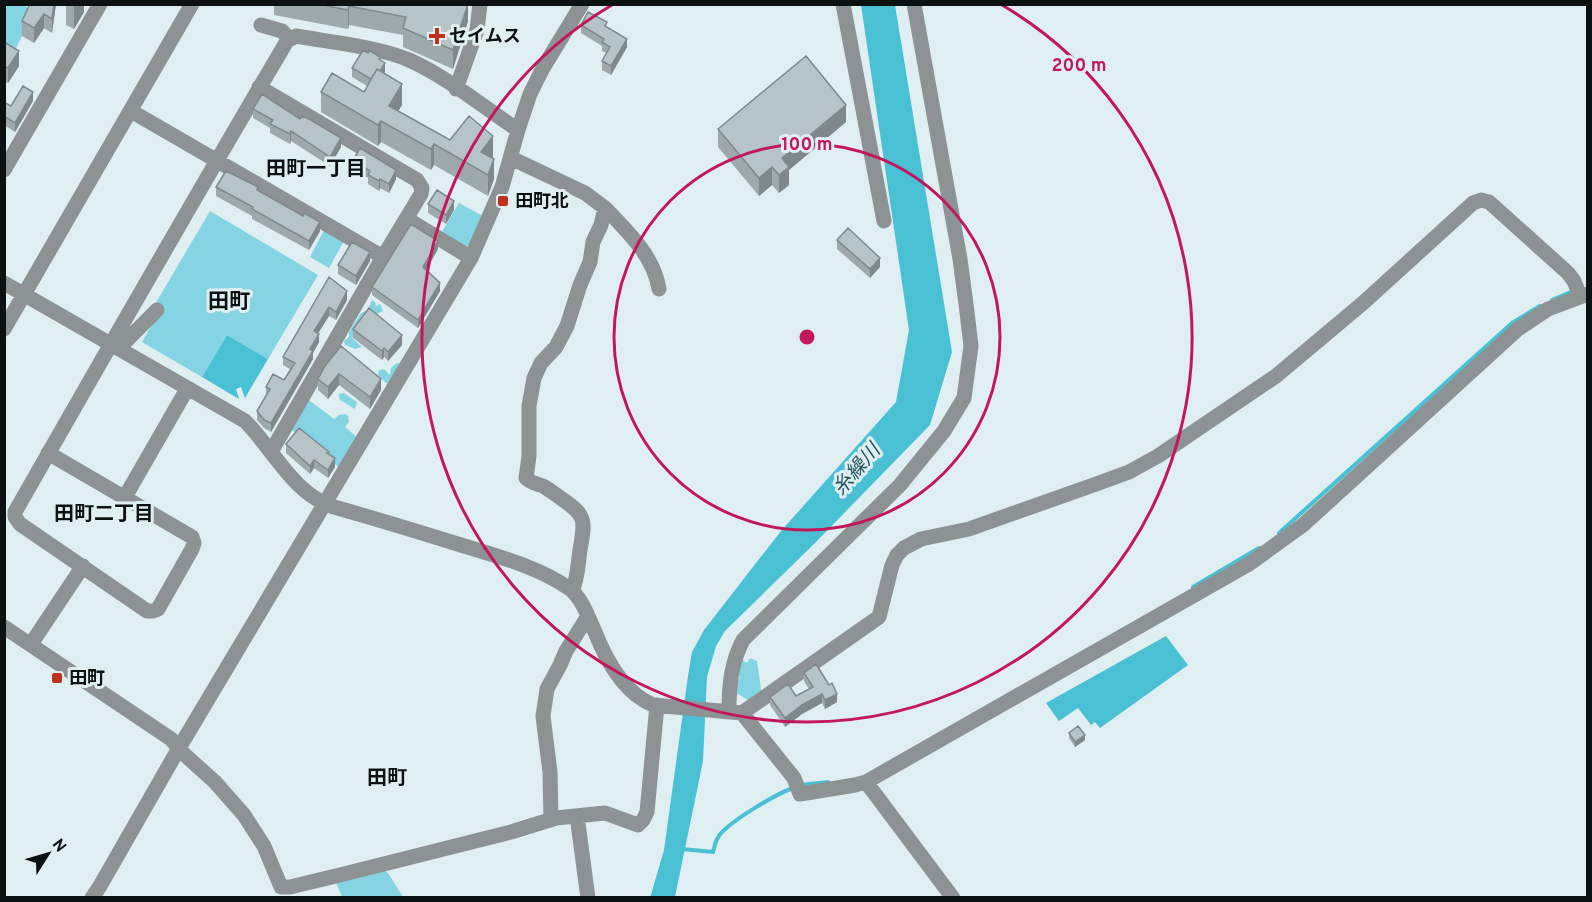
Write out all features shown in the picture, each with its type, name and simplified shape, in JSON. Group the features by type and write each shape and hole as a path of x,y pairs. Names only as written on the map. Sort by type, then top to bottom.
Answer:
{"street":[{"path":"4,170 100,4"},
{"path":"4,329 192,4"},
{"path":"456,89 477,30 480,4"},
{"path":"92,897 471,258 490,216 511,158 530,93 582,4"},
{"path":"843,4 884,221"},
{"path":"4,282 245,421 299,485 314,499 325,505 504,559 548,577 572,591 588,616 607,657 623,683 642,700 660,705 731,712 879,617 892,565 904,548 921,539 969,529 1099,483 1129,472 1158,456 1276,376 1363,303 1473,203 1481,200 1490,202 1568,273 1580,292 1548,309 1518,329 1303,525 1278,544 1249,564 866,782 800,794 797,785 731,712 729,684 733,663 743,640 900,485 944,431 964,398 971,346 964,293 914,4"},
{"path":"261,25 282,31 289,39"},
{"path":"48,453 192,537 194,543 192,549 158,609 147,611 20,524 15,517 15,512 48,453 116,346 259,87 289,39 296,36 388,54 417,64 518,130"},
{"path":"259,87 417,180 422,188 407,219 271,452"},
{"path":"131,111 383,257"},
{"path":"511,158 585,193 604,208 654,267 659,289"},
{"path":"572,591 576,582 583,532 582,517 577,508 526,478 529,456 529,406 534,378 541,363 555,347 567,326 590,262 593,242 602,225 604,208"},
{"path":"407,219 471,258"},
{"path":"116,346 157,310"},
{"path":"125,497 188,389"},
{"path":"31,644 83,566"},
{"path":"551,820 550,772 543,716 547,689 566,651 588,616"},
{"path":"4,627 171,739 215,782 244,815 264,846 281,887 340,875 551,820 605,813 638,825 647,812 660,705"},
{"path":"866,782 953,897"},
{"path":"577,816 588,897"}],"shaded area":[{"path":"4,5 23,5 34,11 11,59 5,54"},
{"path":"459,203 485,217 471,245 462,248 440,235"},
{"path":"210,211 318,275 268,359 227,335 202,377 142,342 160,310 154,306"},
{"path":"324,230 344,241 329,268 310,257"},
{"path":"372,300 376,306 380,304 383,311 375,315 352,338 362,347 355,349 345,345 344,341 349,337 349,332 361,313 368,310"},
{"path":"397,363 400,364 390,383 386,383 378,375 379,370 384,369 390,375 391,368"},
{"path":"344,393 357,402 355,409 340,400 339,394"},
{"path":"309,400 334,419 339,415 348,416 349,422 345,427 358,438 340,468 292,430"},
{"path":"750,658 757,661 762,696 751,702 733,691 740,677 736,675 742,660 747,663"},
{"path":"384,870 403,897 342,897 336,882"}],"water":[{"name":"糸繰川","path":"861,5 895,5 952,352 930,425 725,631 716,646 707,677 703,761 675,897 650,898 664,850 692,652 704,630 781,531 896,402 909,330"},
{"path":"227,335 268,359 245,398 241,387 236,389 239,399 202,377"},
{"path":"1166,636 1188,665 1100,728 1095,722 1091,725 1078,708 1059,721 1046,703"}],"building":[{"path":"30,4 54,4 52,19 44,14 34,28 22,21"},
{"path":"318,4 468,4 453,50 403,28 406,17 349,6 348,10"},
{"path":"588,12 607,22 605,26 627,39 611,66 602,61 610,47 602,42 604,39 581,25"},
{"path":"4,42 19,51 8,68 4,66"},
{"path":"363,50 368,53 369,50 385,63 380,71 377,69 371,79 352,68"},
{"path":"806,56 846,105 782,158 789,167 779,175 772,167 759,178 718,129"},
{"path":"377,69 402,84 389,106 450,140 469,116 493,136 481,152 494,159 488,175 434,144 431,149 381,121 378,125 321,92 332,73 364,92"},
{"path":"23,86 33,92 15,123 4,116 4,102 11,106"},
{"path":"262,94 300,119 302,116 311,120 341,138 330,157 291,131 290,134 270,124 273,120 253,109"},
{"path":"360,148 396,170 389,184 368,175 370,171 353,160"},
{"path":"226,171 258,187 257,190 303,216 304,213 320,222 309,241 216,187"},
{"path":"437,190 454,201 446,215 428,204"},
{"path":"411,224 438,241 423,267 440,283 418,320 372,287"},
{"path":"848,228 880,258 870,269 837,240"},
{"path":"352,242 370,252 356,276 338,265"},
{"path":"329,277 347,291 336,312 329,307 314,331 319,334 310,349 313,351 271,423 264,420 257,411 270,389 266,387 273,374 284,380 295,363 283,357"},
{"path":"369,308 402,335 388,352 384,348 382,351 353,329"},
{"path":"341,346 381,379 370,397 339,374 328,387 318,379"},
{"path":"299,428 335,458 328,470 314,460 310,466 286,444"},
{"path":"816,664 829,685 832,683 837,694 825,700 822,694 785,718 770,697 788,684 796,696 813,687 804,673"},
{"path":"1078,726 1085,735 1075,742 1069,733"}],"waterway":[{"path":"1552,300 1573,291"},
{"path":"1279,533 1512,323 1540,306"},
{"path":"1193,587 1259,548"},
{"path":"800,785 828,782"},
{"path":"682,849 713,852 719,835 730,825 766,801 793,788"}],"place":[{"name":"セイムス","path":"437,36"},
{"name":"田町北","path":"503,201"},
{"name":"田町","path":"57,678"}],"district":[{"name":"田町一丁目","path":"316,168"},
{"name":"田町","path":"229,301"},
{"name":"田町二丁目","path":"104,513"},
{"name":"田町","path":"387,777"}]}
